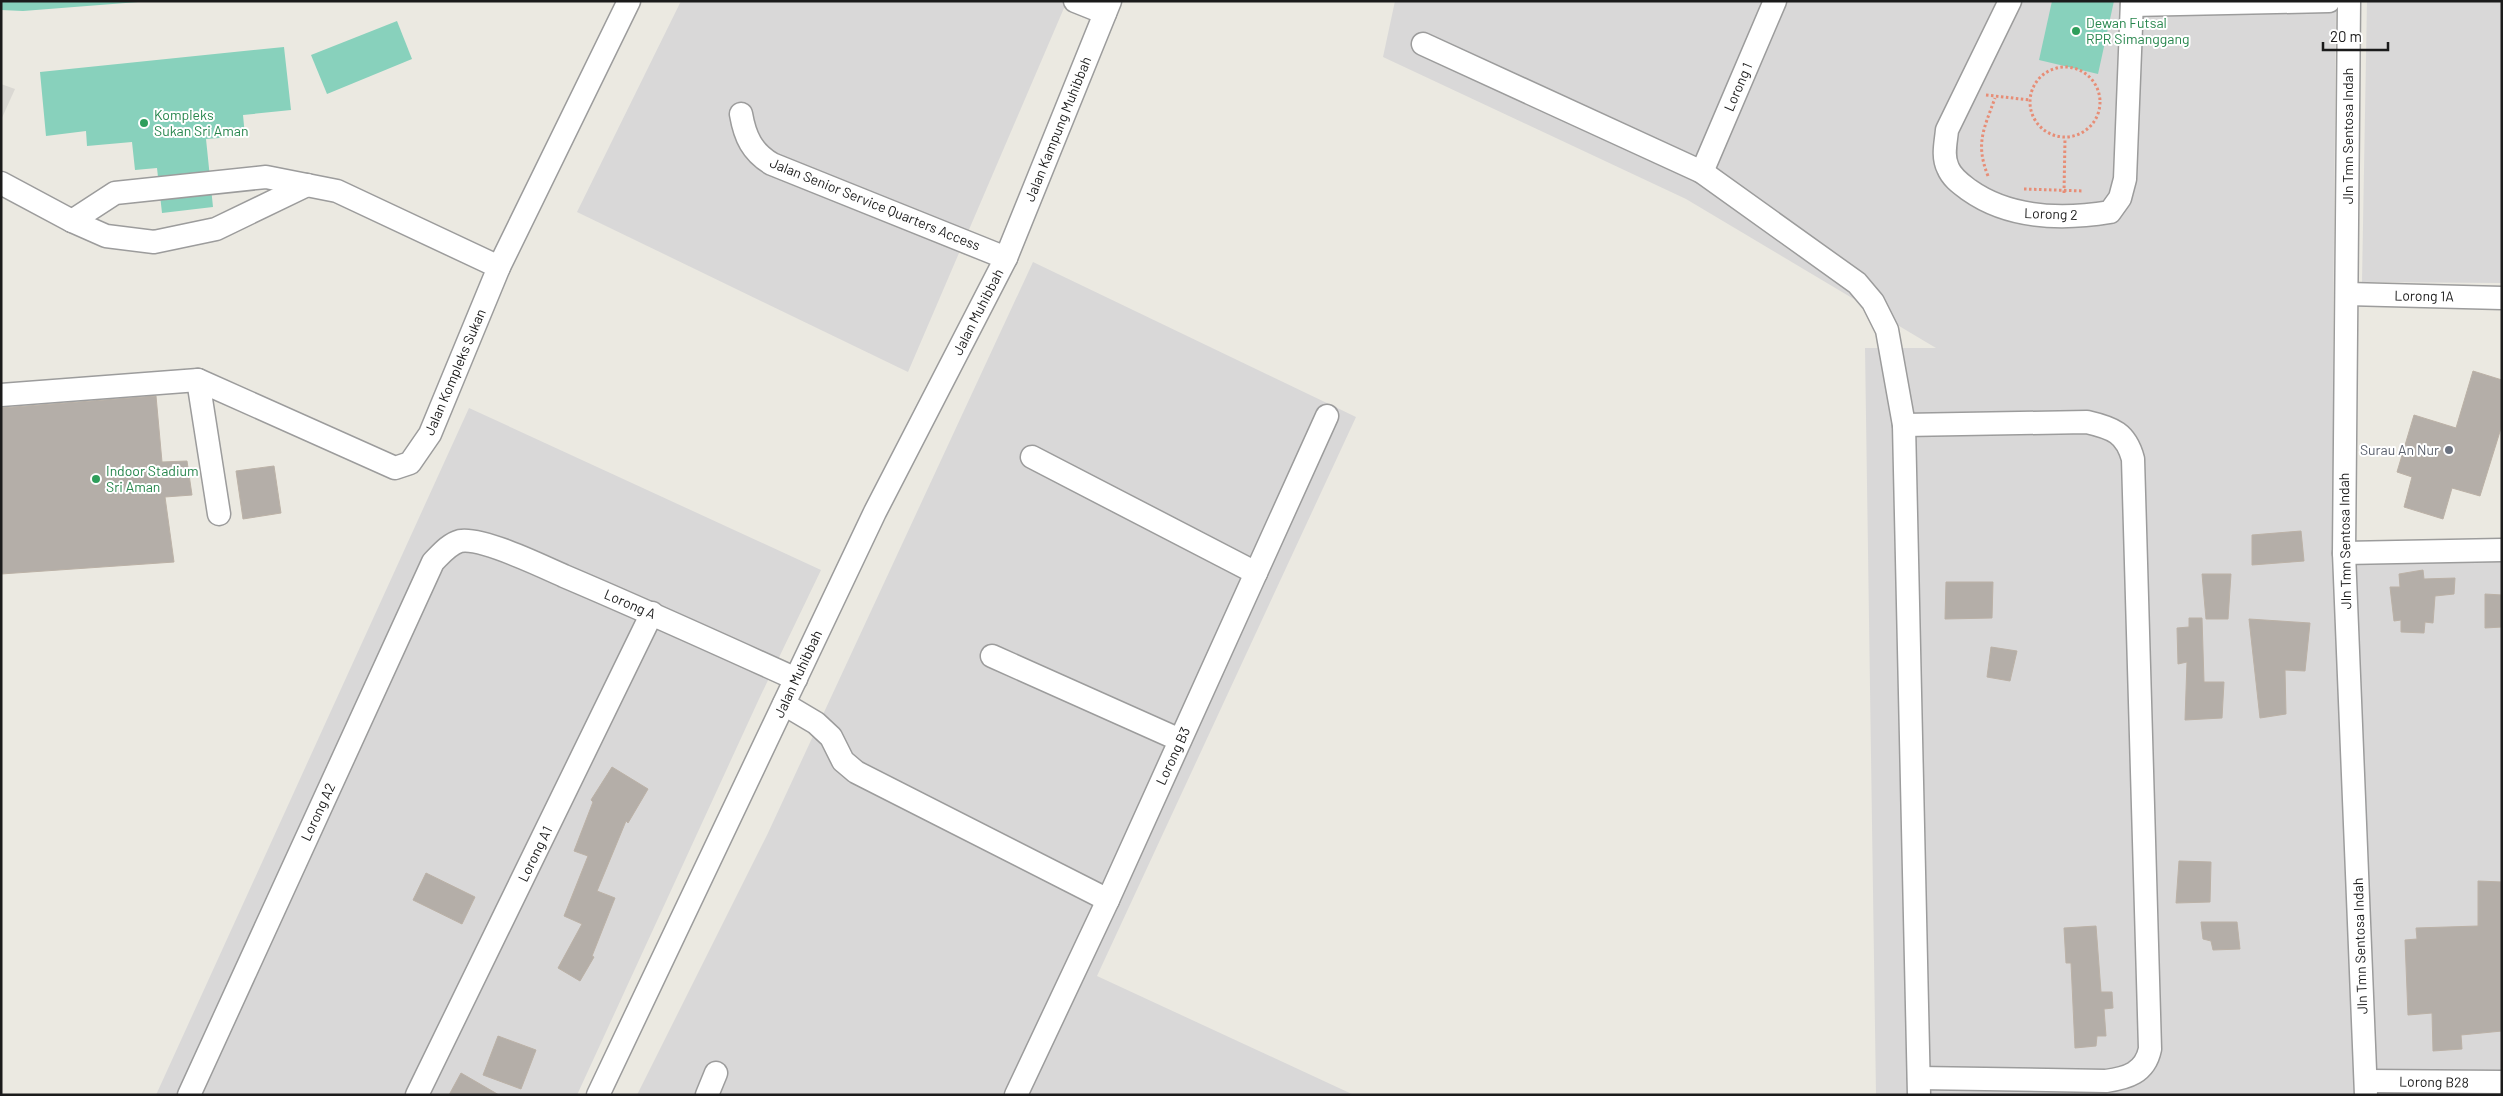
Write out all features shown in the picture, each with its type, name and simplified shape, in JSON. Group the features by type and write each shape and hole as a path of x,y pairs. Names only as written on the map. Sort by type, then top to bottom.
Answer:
{"street":[{"name":"Jalan Kompleks Sukan","path":"198,380 395,468 410,463 430,434 499,267 629,1"},
{"path":"1075,1 1108,7"},
{"name":"Lorong 1","path":"1702,172 1775,1"},
{"name":"Lorong 2","path":"2010,1 1947,130 1944,153 1948,168 1956,181 1986,202 2023,214 2065,216 2110,212 2120,198 2125,179 2132,3 2330,1"},
{"name":"Jln Tmn Sentosa Indah","path":"2349,1 2344,553 2366,1088"},
{"name":"Jalan Kampung Muhibbah","path":"1006,258 1108,7"},
{"path":"1423,44 1702,172 1857,282 1873,302 1887,330 1904,425 1919,1086 2106,1081 2126,1078 2136,1073 2148,1056 2150,1049 2134,469 2130,447 2118,433 2105,426 2087,422 1904,425"},
{"name":"Jalan Senior Service Quarters Access","path":"741,114 743,129 753,149 772,164 1006,258"},
{"path":"72,221 115,194 266,177 338,191 499,267"},
{"path":"1,183 72,221 106,236 154,242 216,229 307,185"},
{"name":"Jalan Muhibbah","path":"598,1095 875,512 1006,258"},
{"name":"Lorong 1A","path":"2347,294 2502,298"},
{"path":"1,395 198,380 219,514"},
{"name":"Lorong B3","path":"1016,1095 1108,900 1326,416"},
{"path":"1032,457 1256,573"},
{"name":"Lorong A","path":"460,541 484,544 526,559 652,613 796,679"},
{"name":"Lorong A2","path":"189,1095 433,562 446,548 460,541"},
{"path":"2344,553 2502,550"},
{"name":"Lorong A1","path":"417,1095 652,613"},
{"path":"992,656 1180,740"},
{"path":"784,704 816,723 831,737 844,761 856,772 1108,900"},
{"path":"708,1095 716,1073"},
{"name":"Lorong B28","path":"2366,1088 2502,1082"}],"path":[{"path":"2068,67 2088,76 2100,95 2100,106 2098,116 2084,132 2065,138 2054,136 2043,130 2036,122 2031,111 2030,100 2032,89 2047,72 2068,67"},
{"path":"1966,90 1995,98 2030,100"},
{"path":"1995,98 1982,136 1981,157 1988,176 1996,180"},
{"path":"2100,106 2106,107"},
{"path":"2065,138 2065,216"},
{"path":"2021,188 2092,192"}],"shaded area":[{"path":"681,1 1067,1 908,372 577,212"},
{"path":"1395,1 2336,1 2333,346 2336,543 2502,541 2502,1095 1876,1095 1865,348 1936,348 1686,199 1383,57"},
{"path":"2367,1 2502,1 2502,283 2362,282"},
{"path":"1,84 15,89 1,120"},
{"path":"1033,262 1356,417 1097,976 1354,1095 637,1095 768,833"},
{"path":"469,408 821,570 759,699 577,1095 156,1095"}],"green space":[{"path":"1,1 151,1 23,11 1,10"},
{"name":"Dewan Futsal RPR Simanggang","path":"2052,1 2114,1 2098,74 2039,60"},
{"path":"397,21 412,59 327,94 311,55"},
{"name":"Kompleks Sukan Sri Aman","path":"284,47 291,110 243,115 245,136 206,139 213,207 162,213 157,168 135,170 132,142 87,146 86,131 46,136 40,72"}],"building":[{"name":"Surau An Nur","path":"2473,371 2502,380 2502,425 2480,496 2452,488 2443,519 2404,507 2412,477 2397,472 2414,415 2456,428"},
{"name":"Indoor Stadium Sri Aman","path":"156,396 162,462 187,461 192,495 165,497 174,562 1,574 1,408"},
{"path":"274,466 281,513 243,519 236,471"},
{"path":"2301,531 2304,561 2252,565 2252,535"},
{"path":"2423,570 2424,579 2455,578 2454,594 2435,596 2433,623 2425,622 2424,633 2401,632 2401,620 2394,621 2390,587 2400,587 2399,574"},
{"path":"2202,574 2231,574 2228,619 2206,619"},
{"path":"1946,582 1993,582 1992,618 1945,619"},
{"path":"2485,594 2502,595 2502,627 2485,628"},
{"path":"2189,618 2202,618 2204,682 2224,682 2222,718 2185,720 2187,662 2178,664 2177,628 2189,627"},
{"path":"2249,619 2310,623 2305,671 2285,670 2286,714 2260,718"},
{"path":"1991,647 2017,651 2010,681 1987,677"},
{"path":"612,767 648,789 628,823 626,821 597,891 615,898 592,956 594,957 580,981 558,968 582,924 564,916 588,856 574,851 593,802 591,800"},
{"path":"2179,861 2211,862 2210,902 2176,903"},
{"path":"426,873 475,897 462,924 413,900"},
{"path":"2478,881 2502,882 2502,1031 2461,1035 2462,1049 2433,1051 2432,1013 2408,1015 2405,940 2417,939 2416,928 2478,926"},
{"path":"2201,922 2237,922 2240,949 2213,950 2211,941 2203,939"},
{"path":"2096,926 2101,992 2112,992 2113,1008 2104,1009 2106,1036 2097,1036 2096,1046 2075,1048 2071,963 2066,963 2064,928"},
{"path":"498,1036 536,1050 521,1089 483,1075"},
{"path":"461,1073 499,1095 449,1095"}],"place":[{"name":"Dewan Futsal RPR Simanggang","path":"2076,31"},
{"name":"Kompleks Sukan Sri Aman","path":"144,123"},
{"name":"Surau An Nur","path":"2449,450"},
{"name":"Indoor Stadium Sri Aman","path":"96,479"}]}
